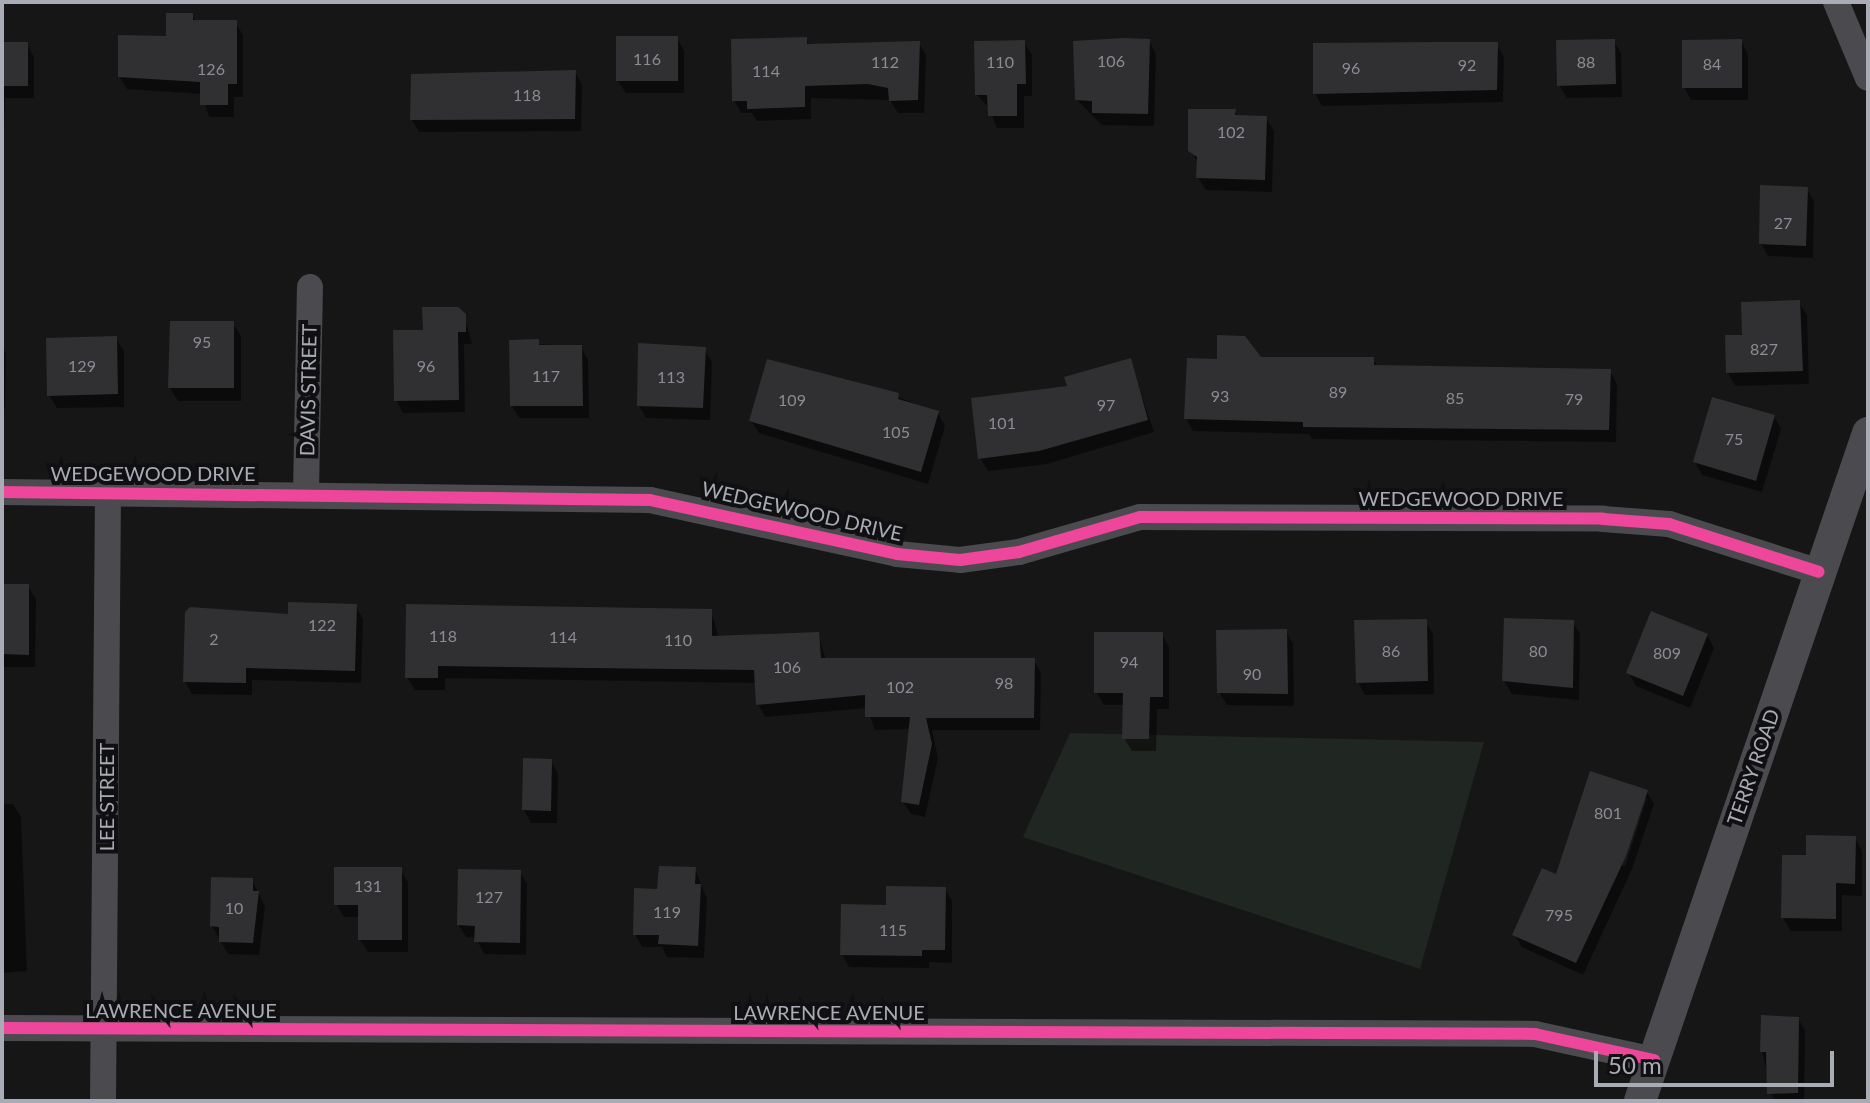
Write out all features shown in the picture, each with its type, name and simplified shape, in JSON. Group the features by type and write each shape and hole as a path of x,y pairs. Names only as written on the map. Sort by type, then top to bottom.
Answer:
{"street":[{"path":"1836,2 1868,78"},
{"name":"DAVIS STREET","path":"306,493 310,287"},
{"name":"TERRY ROAD","path":"1640,1101 1868,433"},
{"name":"WEDGEWOOD DRIVE","path":"2,492 306,493 650,500 897,554 960,560 1019,552 1140,517 1603,519 1669,524 1819,572"},
{"name":"LEE STREET","path":"103,1101 108,493"},
{"name":"LAWRENCE AVENUE","path":"2,1028 1535,1034 1654,1060"}],"shaded area":[{"path":"1070,733 1484,742 1420,969 1023,837"}],"building":[{"path":"166,13 193,13 193,20 237,20 237,84 228,84 228,105 200,105 200,82 118,77 118,35 166,36"},
{"path":"616,36 678,36 678,81 616,81"},
{"path":"807,37 807,44 920,41 918,100 889,101 888,88 868,84 805,86 805,107 747,109 747,101 732,101 731,39"},
{"path":"1150,39 1148,114 1092,113 1092,101 1075,100 1073,41"},
{"path":"1615,39 1616,84 1557,86 1556,40"},
{"path":"1742,39 1742,88 1682,88 1682,40"},
{"path":"1025,40 1026,84 1017,84 1017,116 988,116 987,95 975,95 974,41"},
{"path":"2,42 28,42 28,86 2,86"},
{"path":"1498,42 1497,90 1313,94 1313,43"},
{"path":"576,70 575,119 410,120 411,74"},
{"path":"1188,109 1236,109 1235,115 1267,116 1265,180 1196,178 1197,157 1188,151"},
{"path":"1760,185 1808,187 1806,246 1759,244"},
{"path":"1800,300 1803,371 1726,373 1725,335 1742,335 1741,302"},
{"path":"422,307 458,307 466,314 466,332 458,332 459,400 394,401 393,330 423,330"},
{"path":"170,321 234,321 234,388 168,388"},
{"path":"1217,335 1245,336 1261,357 1374,357 1374,365 1611,369 1609,430 1303,427 1303,422 1184,419 1187,358 1217,359"},
{"path":"117,336 118,394 47,396 46,338"},
{"path":"539,339 539,345 582,345 583,406 510,406 509,340"},
{"path":"638,343 706,347 703,408 637,406"},
{"path":"1131,358 1148,420 1039,451 978,459 971,398 1067,386 1064,377"},
{"path":"767,359 899,393 898,399 939,411 921,472 749,421"},
{"path":"1712,397 1775,415 1756,481 1693,462"},
{"path":"2,584 29,584 29,655 2,654"},
{"path":"288,602 357,604 355,671 246,668 246,683 183,682 185,612 190,607 288,614"},
{"path":"406,604 712,609 712,636 819,632 821,658 1035,658 1034,718 926,718 932,744 919,805 901,802 910,717 865,717 865,695 756,705 754,670 438,666 438,678 405,678"},
{"path":"1651,611 1708,634 1683,696 1626,673"},
{"path":"1504,618 1574,620 1573,688 1502,681"},
{"path":"1427,619 1428,681 1356,683 1354,620"},
{"path":"1287,629 1288,694 1217,693 1216,630"},
{"path":"1094,632 1163,632 1163,697 1150,697 1149,739 1122,739 1123,693 1094,693"},
{"path":"523,758 552,759 551,811 522,810"},
{"path":"1590,771 1648,790 1626,856 1576,963 1512,935 1542,868 1556,874"},
{"path":"1806,835 1856,836 1855,884 1836,883 1836,919 1781,918 1782,855 1806,855"},
{"path":"659,866 696,867 695,884 701,884 698,946 658,944 659,935 633,935 634,888 657,889"},
{"path":"334,867 402,867 402,940 358,940 358,905 334,905"},
{"path":"458,869 521,870 520,943 474,942 475,926 457,925"},
{"path":"211,877 253,878 253,891 259,891 253,943 219,942 219,927 210,926"},
{"path":"886,886 946,887 945,950 922,950 922,956 840,955 841,904 886,905"},
{"path":"1761,1015 1799,1017 1798,1093 1767,1094 1766,1052 1760,1052"}],"cycle path":[{"path":"2,492 650,500 897,554 960,560 1019,552 1140,517 1603,519 1669,524 1819,572"},
{"path":"2,1028 1535,1034 1654,1060"}]}
